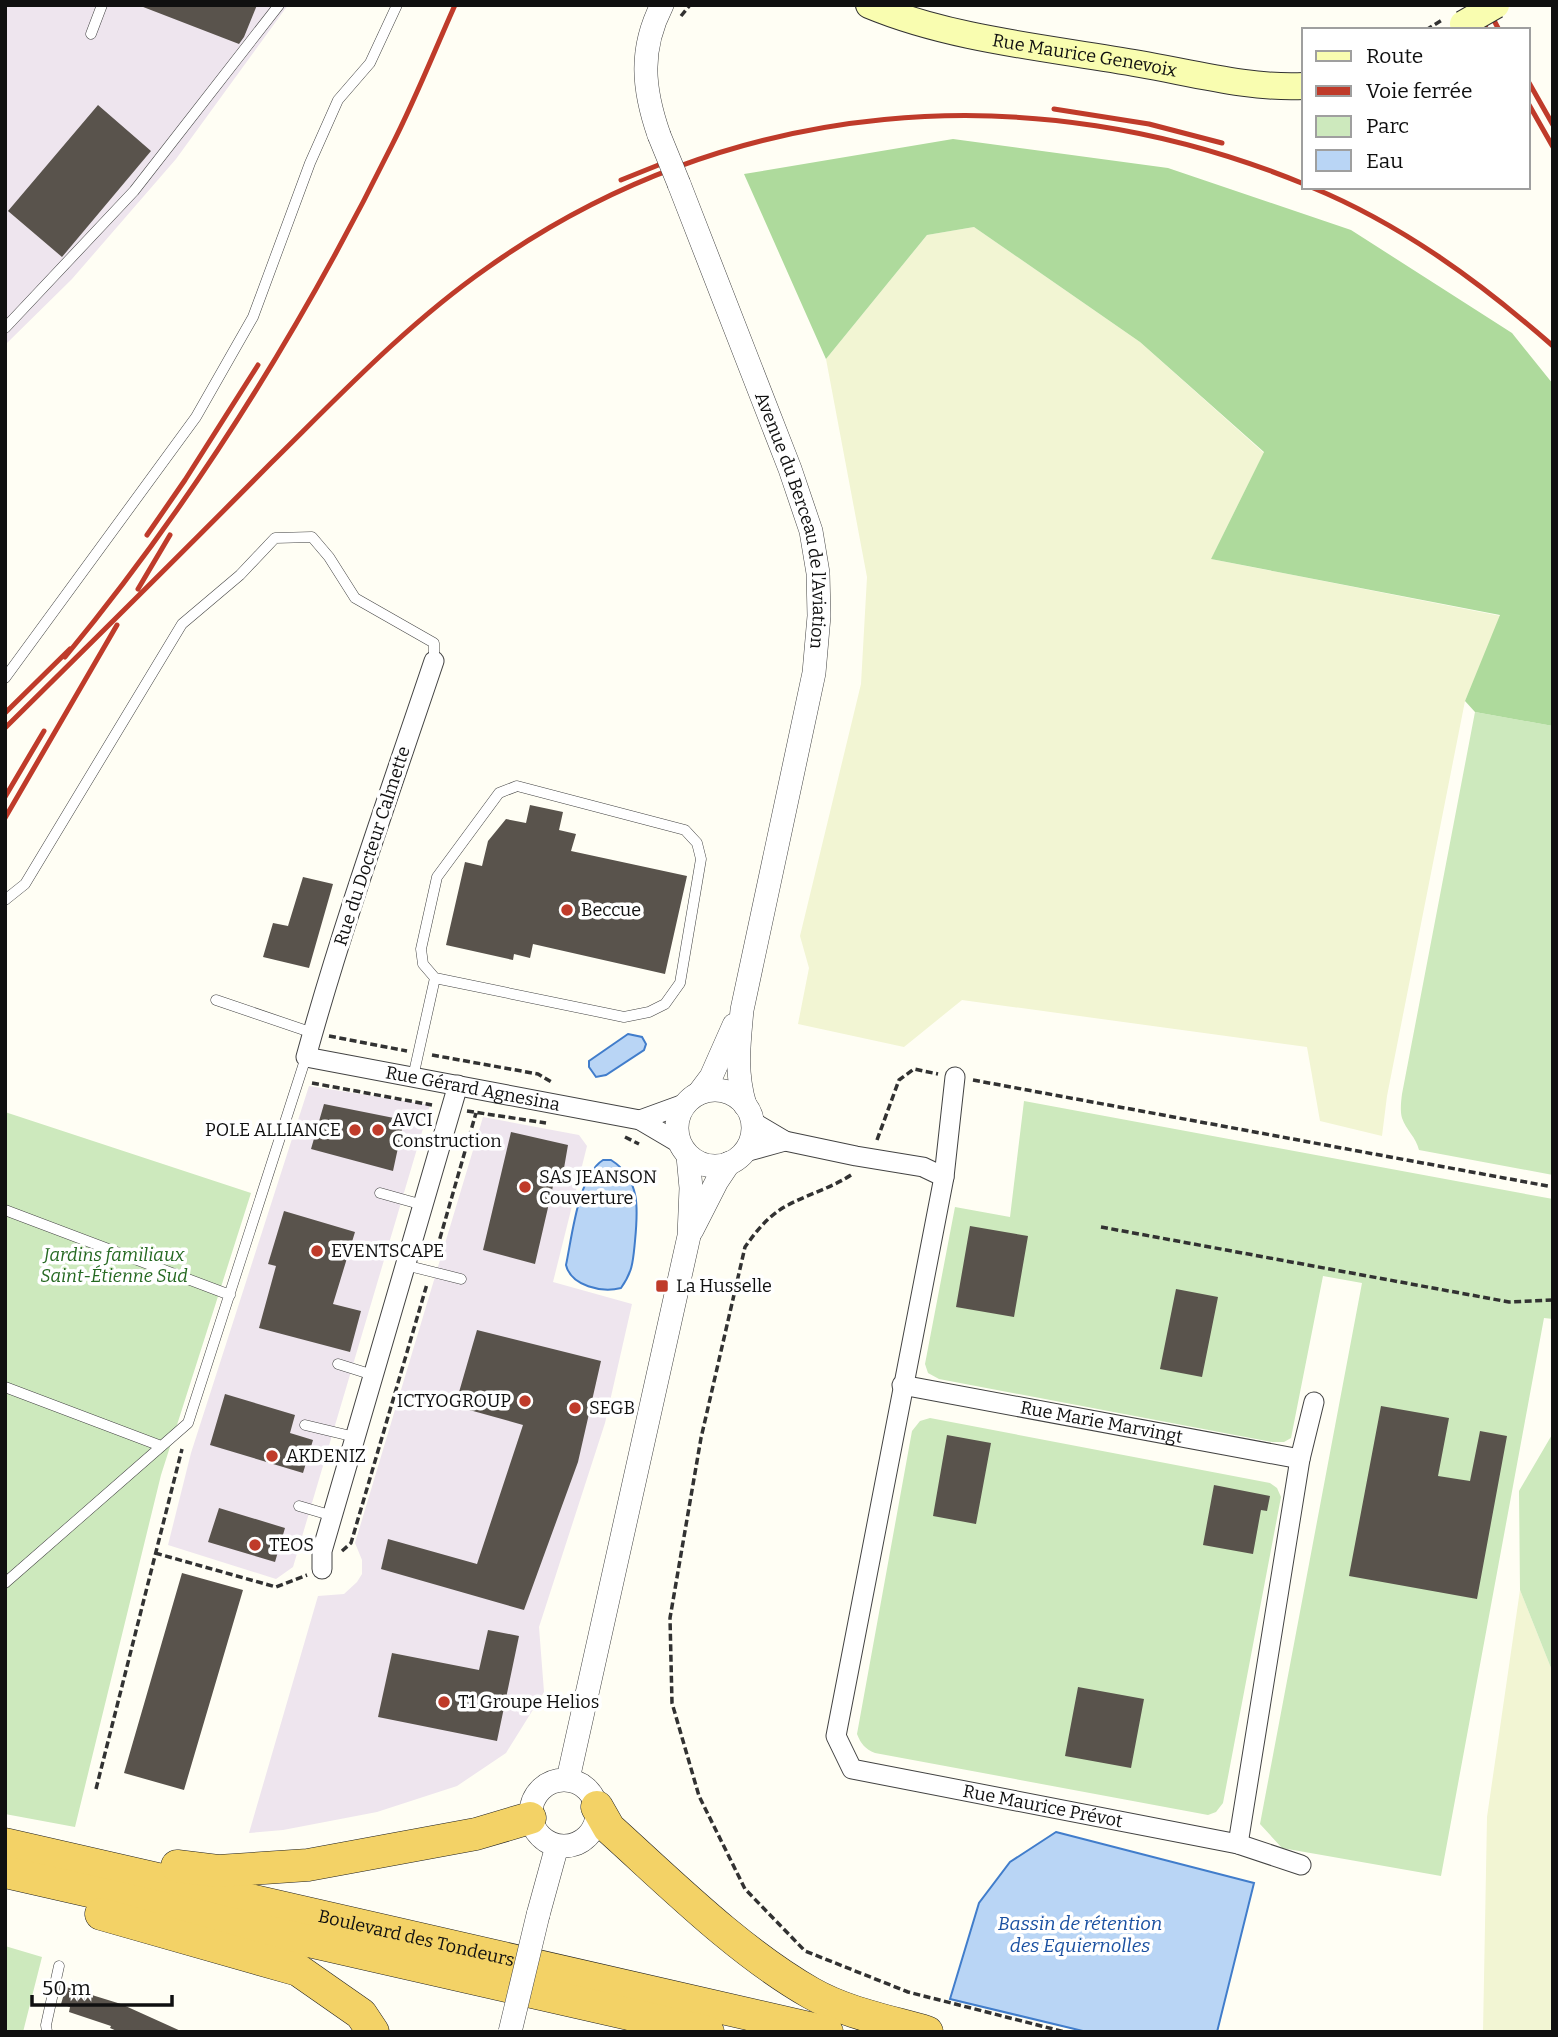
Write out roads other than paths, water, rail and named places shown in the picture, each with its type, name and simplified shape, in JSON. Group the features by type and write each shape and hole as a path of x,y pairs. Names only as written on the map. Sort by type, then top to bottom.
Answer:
{"highway":[{"path":"597,1807 608,1828 768,1964 812,1993 927,2032"},
{"path":"5,1844 218,1871 307,1865 476,1834 530,1818"},
{"name":"Boulevard des Tondeurs","path":"5,1844 827,2032"},
{"name":"Boulevard des Tondeurs","path":"5,1872 708,2032"},
{"path":"5,1886 298,1970 361,2014 373,2032"}],"main road":[{"name":"Rue Maurice Genevoix","path":"869,5 902,19 958,32 1216,77 1275,86 1302,86"},
{"path":"1458,27 1496,5"}],"street":[{"name":"Avenue du Berceau de l'Aviation","path":"662,5 650,27 644,79 650,109 790,469 811,531 818,573 819,616 814,673 742,1010 738,1083 749,1113"},
{"path":"648,46 678,5"},
{"name":"Rue du Docteur Calmette","path":"306,1057 372,844 434,661"},
{"name":"Avenue du Berceau de l'Aviation","path":"692,1098 712,1076 742,1010"},
{"name":"Rue Gérard Agnesina","path":"306,1057 640,1120 683,1150"},
{"path":"902,1385 944,1177 955,1077"},
{"path":"323,1569 322,1550 458,1085"},
{"path":"640,1120 708,1090 722,1090 730,1093 749,1113 785,1141 923,1167 944,1177"},
{"path":"569,1779 689,1236 691,1188 675,1125 692,1098"},
{"path":"689,1236 717,1181 752,1143 749,1113"},
{"path":"683,1150 705,1166 719,1167 785,1141"},
{"name":"Rue Marie Marvingt","path":"902,1385 1300,1459"},
{"name":"Rue Maurice Prévot","path":"902,1385 836,1736 852,1769 1238,1844"},
{"path":"1301,1864 1238,1844 1300,1459 1314,1402"},
{"path":"569,1779 580,1783 589,1791 597,1807 597,1820 588,1837 569,1846 557,1846 539,1836 530,1818 536,1793 544,1785 557,1780 569,1779"},
{"path":"510,2032 557,1846"}],"lane":[{"path":"91,34 102,5"},
{"path":"5,328 134,191 279,5"},
{"path":"5,678 196,417 253,317 310,163 338,100 370,63 397,5"},
{"path":"5,900 25,884 182,624 240,575 275,538 312,537 329,557 355,598 434,643 434,661"},
{"path":"517,786 685,830 697,843 701,859 680,983 665,1004 649,1012 624,1017 435,978 423,964 421,949 437,877 499,793 517,786"},
{"path":"413,1077 435,978"},
{"path":"216,1000 313,1032"},
{"path":"5,1583 188,1423 306,1057"},
{"path":"380,1193 423,1205"},
{"path":"5,1210 230,1295"},
{"path":"405,1265 461,1279"},
{"path":"338,1364 373,1375"},
{"path":"5,1387 161,1446"},
{"path":"304,1425 355,1437"},
{"path":"299,1506 333,1516"},
{"path":"47,2032 46,2025 59,1966"}],"water":[{"path":"628,1034 642,1037 646,1044 644,1050 606,1075 596,1077 589,1067 589,1061"},
{"path":"603,1160 611,1160 628,1176 637,1207 632,1266 621,1288 613,1289 581,1283 569,1272 566,1265 582,1193 594,1168"},
{"name":"Bassin de rétention des Equiernolles","path":"1056,1832 1254,1883 1217,2032 1087,2032 950,1999 979,1903 1010,1862"}],"railway":[{"path":"65,657 158,537 243,411 283,346 392,145 455,5"},
{"path":"1473,5 1486,28"},
{"path":"1486,5 1498,28"},
{"path":"1530,85 1553,125"},
{"path":"1530,107 1553,147"},
{"path":"1054,109 1149,124 1222,143"},
{"path":"5,728 349,386 429,313 487,268 580,210 678,167 780,136 884,119 990,116 1096,126 1201,148 1302,183"},
{"path":"621,180 676,158"},
{"path":"1315,189 1377,218 1438,256 1497,299 1553,346"},
{"path":"147,535 258,365"},
{"path":"138,589 170,535"},
{"path":"5,818 117,625"},
{"path":"5,713 70,649"},
{"path":"5,797 44,731"}],"place":[{"name":"Beccue","path":"567,910"},
{"name":"POLE ALLIANCE","path":"355,1130"},
{"name":"AVCI Construction","path":"378,1130"},
{"name":"SAS JEANSON Couverture","path":"525,1187"},
{"name":"EVENTSCAPE","path":"317,1251"},
{"name":"La Husselle","path":"662,1286"},
{"name":"ICTYOGROUP","path":"525,1401"},
{"name":"SEGB","path":"575,1408"},
{"name":"AKDENIZ","path":"272,1456"},
{"name":"TEOS","path":"255,1545"},
{"name":"T1 Groupe Helios","path":"444,1702"}],"park label":[{"name":"Jardins familiaux Saint-Étienne Sud","path":"114,1265"}]}
